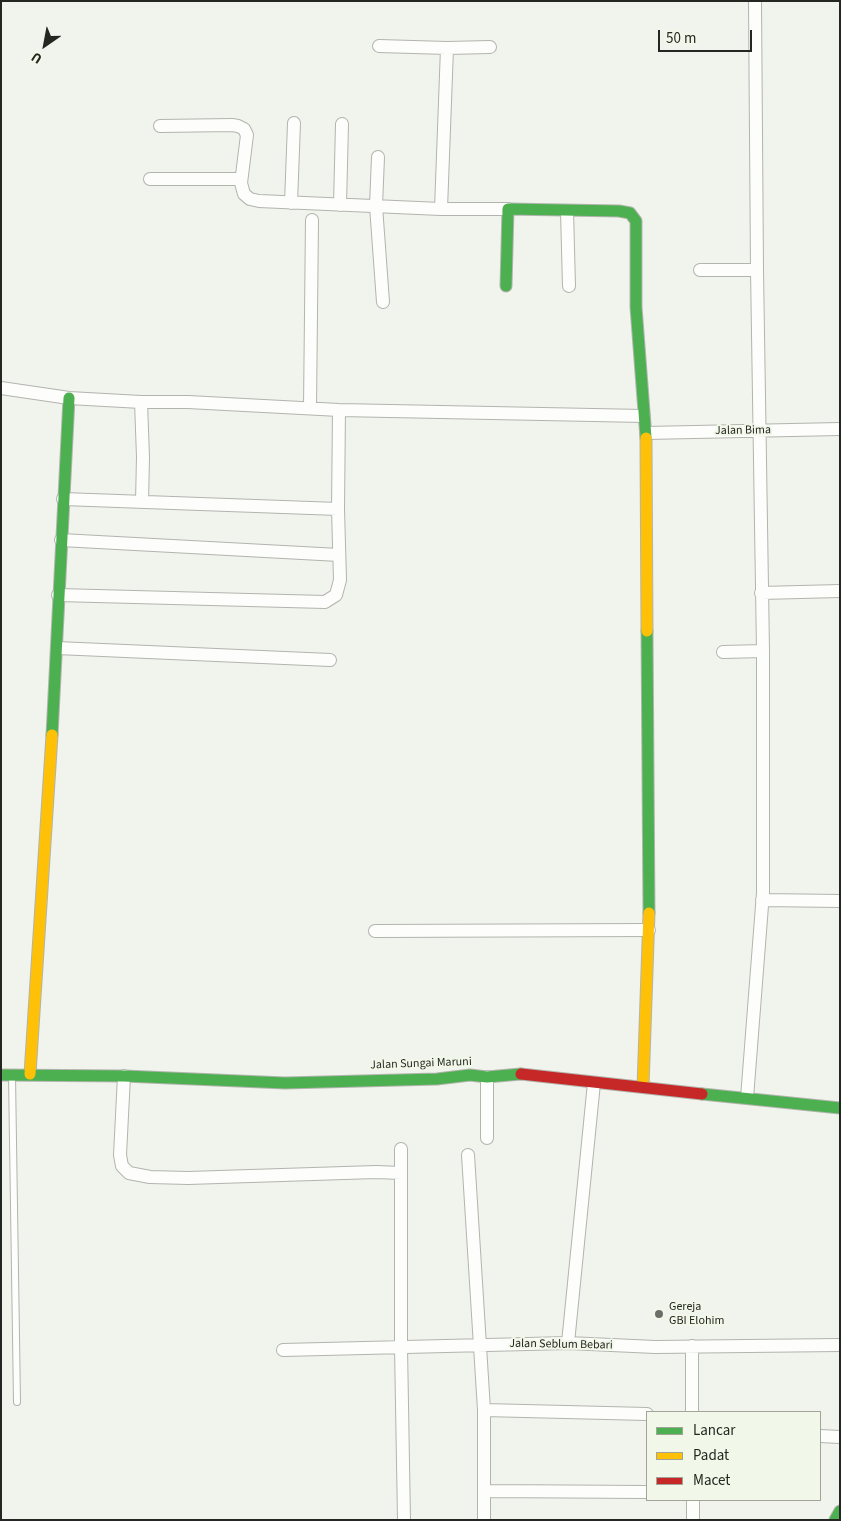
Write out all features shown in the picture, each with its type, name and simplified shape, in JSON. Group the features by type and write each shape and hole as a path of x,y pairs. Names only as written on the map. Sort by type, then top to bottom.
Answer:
{"street":[{"path":"747,1098 762,900 761,430 755,1"},
{"path":"379,46 490,47"},
{"path":"441,209 447,48"},
{"path":"291,203 294,123"},
{"path":"340,205 342,124"},
{"path":"160,126 238,126 244,129 247,135 241,179 244,194 250,199 259,201 441,209 619,211 630,213 636,221 636,307 646,433 649,930 644,1087"},
{"path":"378,158 376,206 383,302"},
{"path":"150,179 241,179"},
{"path":"506,286 508,210"},
{"path":"567,211 569,286"},
{"path":"310,407 312,220"},
{"path":"700,270 758,270"},
{"path":"1,388 69,398 141,402 188,402 339,410 644,416"},
{"path":"30,1074 57,648 58,595 69,398"},
{"path":"141,402 142,502"},
{"path":"58,595 325,602 336,595 340,580 338,509 339,410"},
{"name":"Jalan Bima","path":"646,433 840,429"},
{"path":"63,500 338,509"},
{"path":"61,540 339,555"},
{"path":"761,593 840,591"},
{"path":"57,648 330,660"},
{"path":"724,652 762,651"},
{"path":"762,900 840,901"},
{"path":"375,932 649,930"},
{"name":"Jalan Sungai Maruni","path":"7,1075 124,1076 285,1083 526,1074 555,1079 840,1108"},
{"path":"124,1076 120,1154 122,1166 129,1173 188,1178 376,1172 401,1173"},
{"path":"487,1076 487,1138"},
{"path":"568,1343 594,1083"},
{"path":"401,1150 401,1347 404,1520"},
{"path":"468,1156 474,1225 484,1410 484,1520"},
{"name":"Jalan Seblum Bebari","path":"283,1350 568,1343 655,1347 840,1344"},
{"path":"692,1346 692,1411"},
{"path":"484,1410 646,1414"},
{"path":"821,1436 840,1436"},
{"path":"485,1491 646,1492"},
{"path":"693,1501 693,1520"},
{"path":"835,1520 840,1511"}],"lane":[{"path":"7,1075 17,1402"}],"traffic: fast":[{"path":"506,286 508,209 619,211 630,213 636,221 636,307 646,438"},
{"path":"52,735 69,398"},
{"path":"647,631 649,913"},
{"path":"1,1075 124,1076 285,1083 437,1079 470,1075 487,1077 521,1074"},
{"path":"702,1094 840,1108"},
{"path":"835,1520 840,1511"}],"traffic: slow":[{"path":"646,438 647,631"},
{"path":"30,1074 52,735"},
{"path":"643,1087 649,913"}],"traffic: jam":[{"path":"521,1074 702,1094"}],"place":[{"name":"Gereja GBI Elohim","path":"659,1314"}]}
